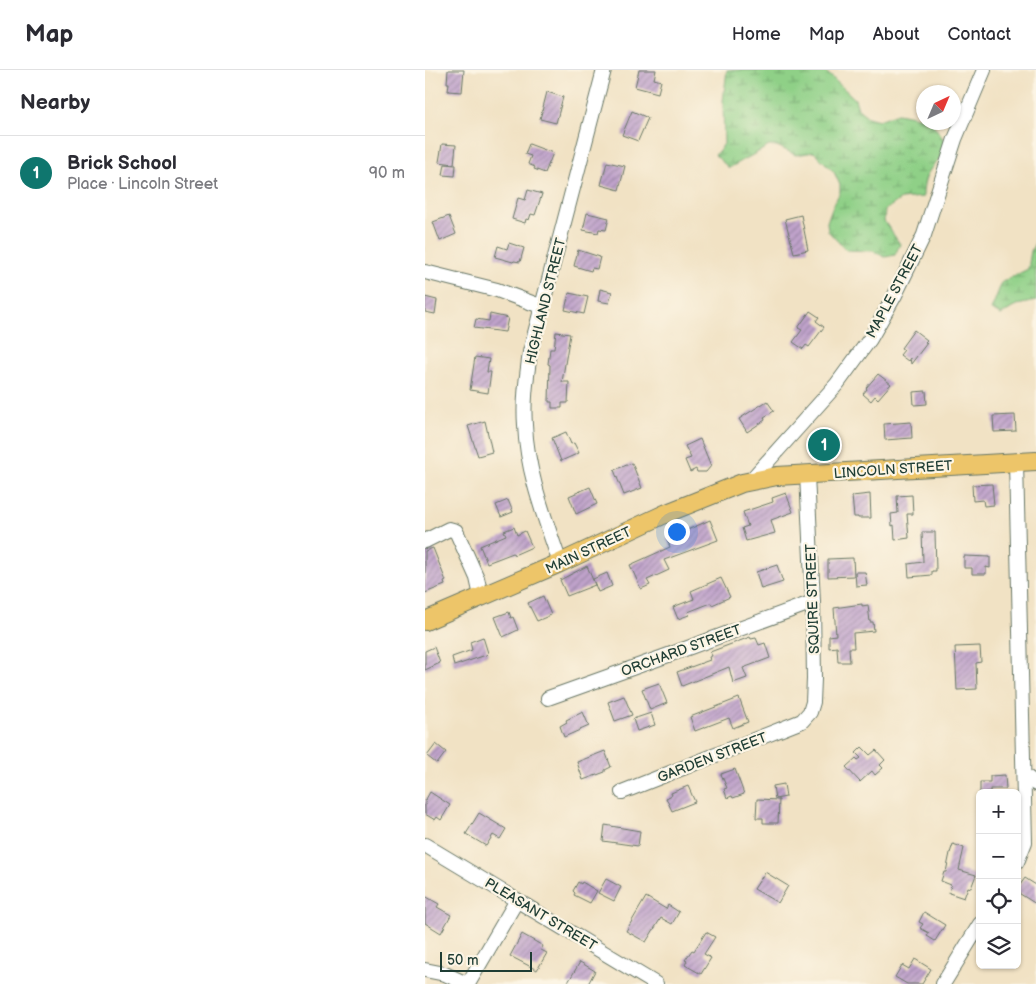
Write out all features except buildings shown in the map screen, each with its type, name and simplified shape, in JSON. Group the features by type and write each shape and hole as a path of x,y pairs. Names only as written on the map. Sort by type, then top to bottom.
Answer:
{"main road":[{"name":"LINCOLN STREET","path":"751,480 807,474 1036,461"},
{"name":"MAIN STREET","path":"425,620 560,563 667,513 751,480"}],"street":[{"name":"HIGHLAND STREET","path":"560,563 537,497 525,426 525,397 530,352 604,70"},
{"name":"MAPLE STREET","path":"751,480 837,384 871,339 924,235 955,139 984,70"},
{"path":"425,272 497,290 543,306"},
{"path":"1016,462 1025,842"},
{"name":"SQUIRE STREET","path":"802,721 810,712 813,702 814,679 813,602 807,474"},
{"path":"425,541 449,530 456,531 477,578 481,596"},
{"name":"ORCHARD STREET","path":"548,698 813,602"},
{"name":"GARDEN STREET","path":"622,792 802,721"},
{"path":"1024,774 1036,784"},
{"path":"1021,852 1025,842 1036,830"},
{"name":"PLEASANT STREET","path":"425,845 656,984"},
{"path":"425,970 445,974 467,984 517,900"},
{"path":"943,984 976,930"}],"green space":[{"path":"727,70 824,70 855,99 858,109 868,117 879,120 898,113 916,117 916,130 937,130 944,140 948,152 926,176 923,197 901,199 885,210 884,221 900,244 895,255 885,257 873,251 846,250 828,231 827,222 840,192 840,185 834,172 814,152 796,155 777,146 769,146 729,168 715,155 724,144 723,101"},
{"path":"1036,241 1036,301 1017,305 1001,315 991,310 1002,282 1028,269 1031,251"}],"place":[{"name":"Brick School","path":"824,445"}]}
